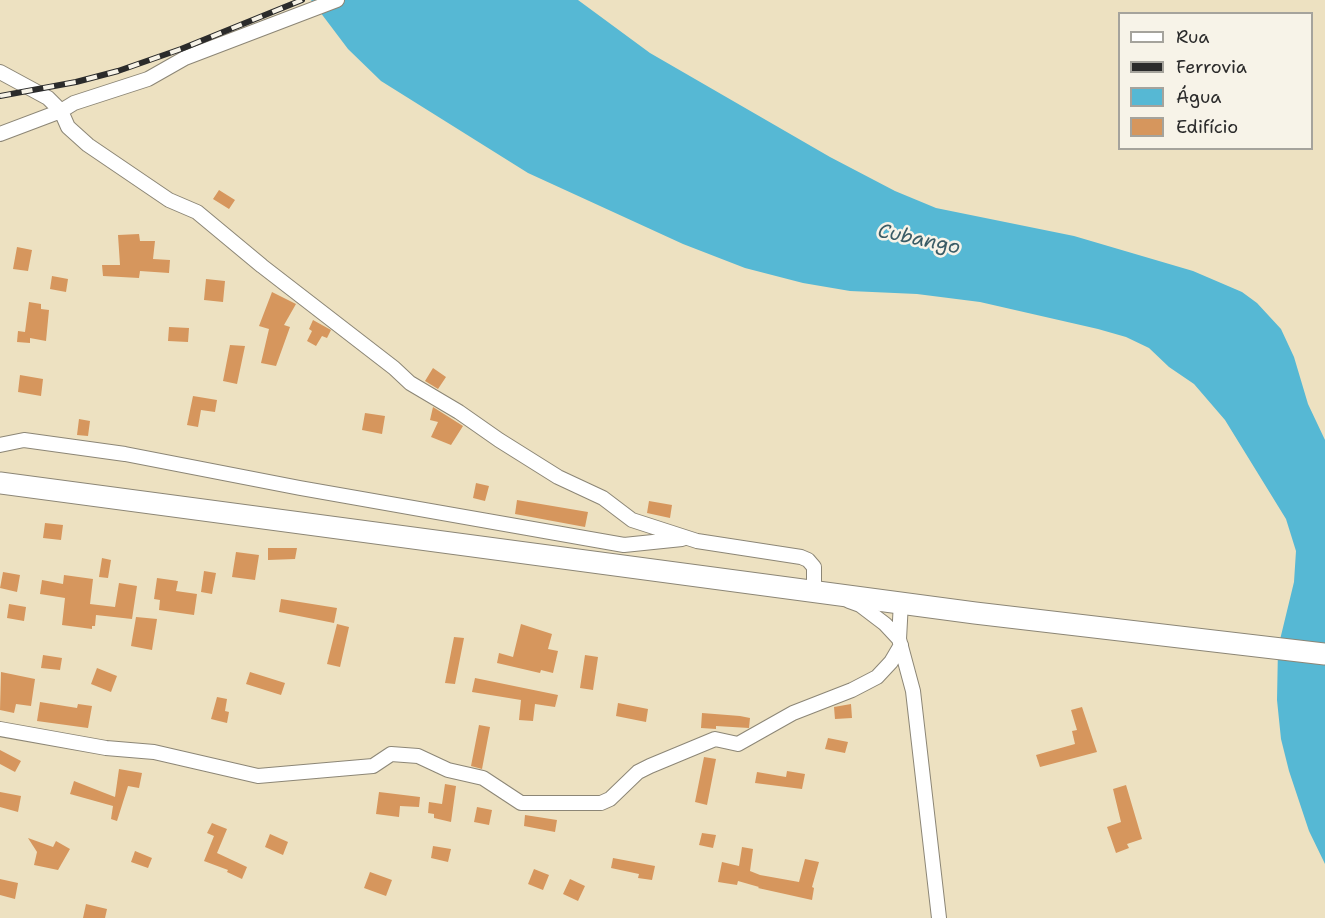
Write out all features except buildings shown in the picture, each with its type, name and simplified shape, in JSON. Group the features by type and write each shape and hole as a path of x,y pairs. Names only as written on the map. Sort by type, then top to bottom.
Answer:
{"main road":[{"path":"0,483 901,602 975,614 1325,654"}],"street":[{"path":"0,134 61,111 74,103 148,80 184,58 337,0"},
{"path":"0,72 48,98 61,111 68,127 88,145 169,200 196,212 410,383 558,477 603,498 632,520 687,538 808,560 814,567 823,593 860,605 885,624 900,642"},
{"path":"0,445 24,440 125,454 300,488 624,545 687,538"},
{"path":"901,602 900,642 913,691 939,918"},
{"path":"0,729 106,748 154,752 258,776 373,766 391,754 418,756 448,770 483,778 521,803 601,803 610,799 639,772 650,766 714,739 738,744 793,712 852,690 877,677 891,662 900,642"}],"water":[{"name":"Cubango","path":"311,0 578,0 650,53 830,157 895,191 936,208 1074,236 1193,271 1242,292 1257,303 1281,329 1294,357 1308,404 1325,440 1325,864 1309,831 1289,771 1281,739 1277,700 1278,648 1294,582 1296,551 1286,519 1225,420 1194,384 1169,367 1149,348 1126,337 1098,329 980,302 917,294 850,291 803,283 745,268 683,244 528,173 381,81 348,49"}],"railway":[{"path":"0,96 76,82 118,71 181,49 302,0"}]}
